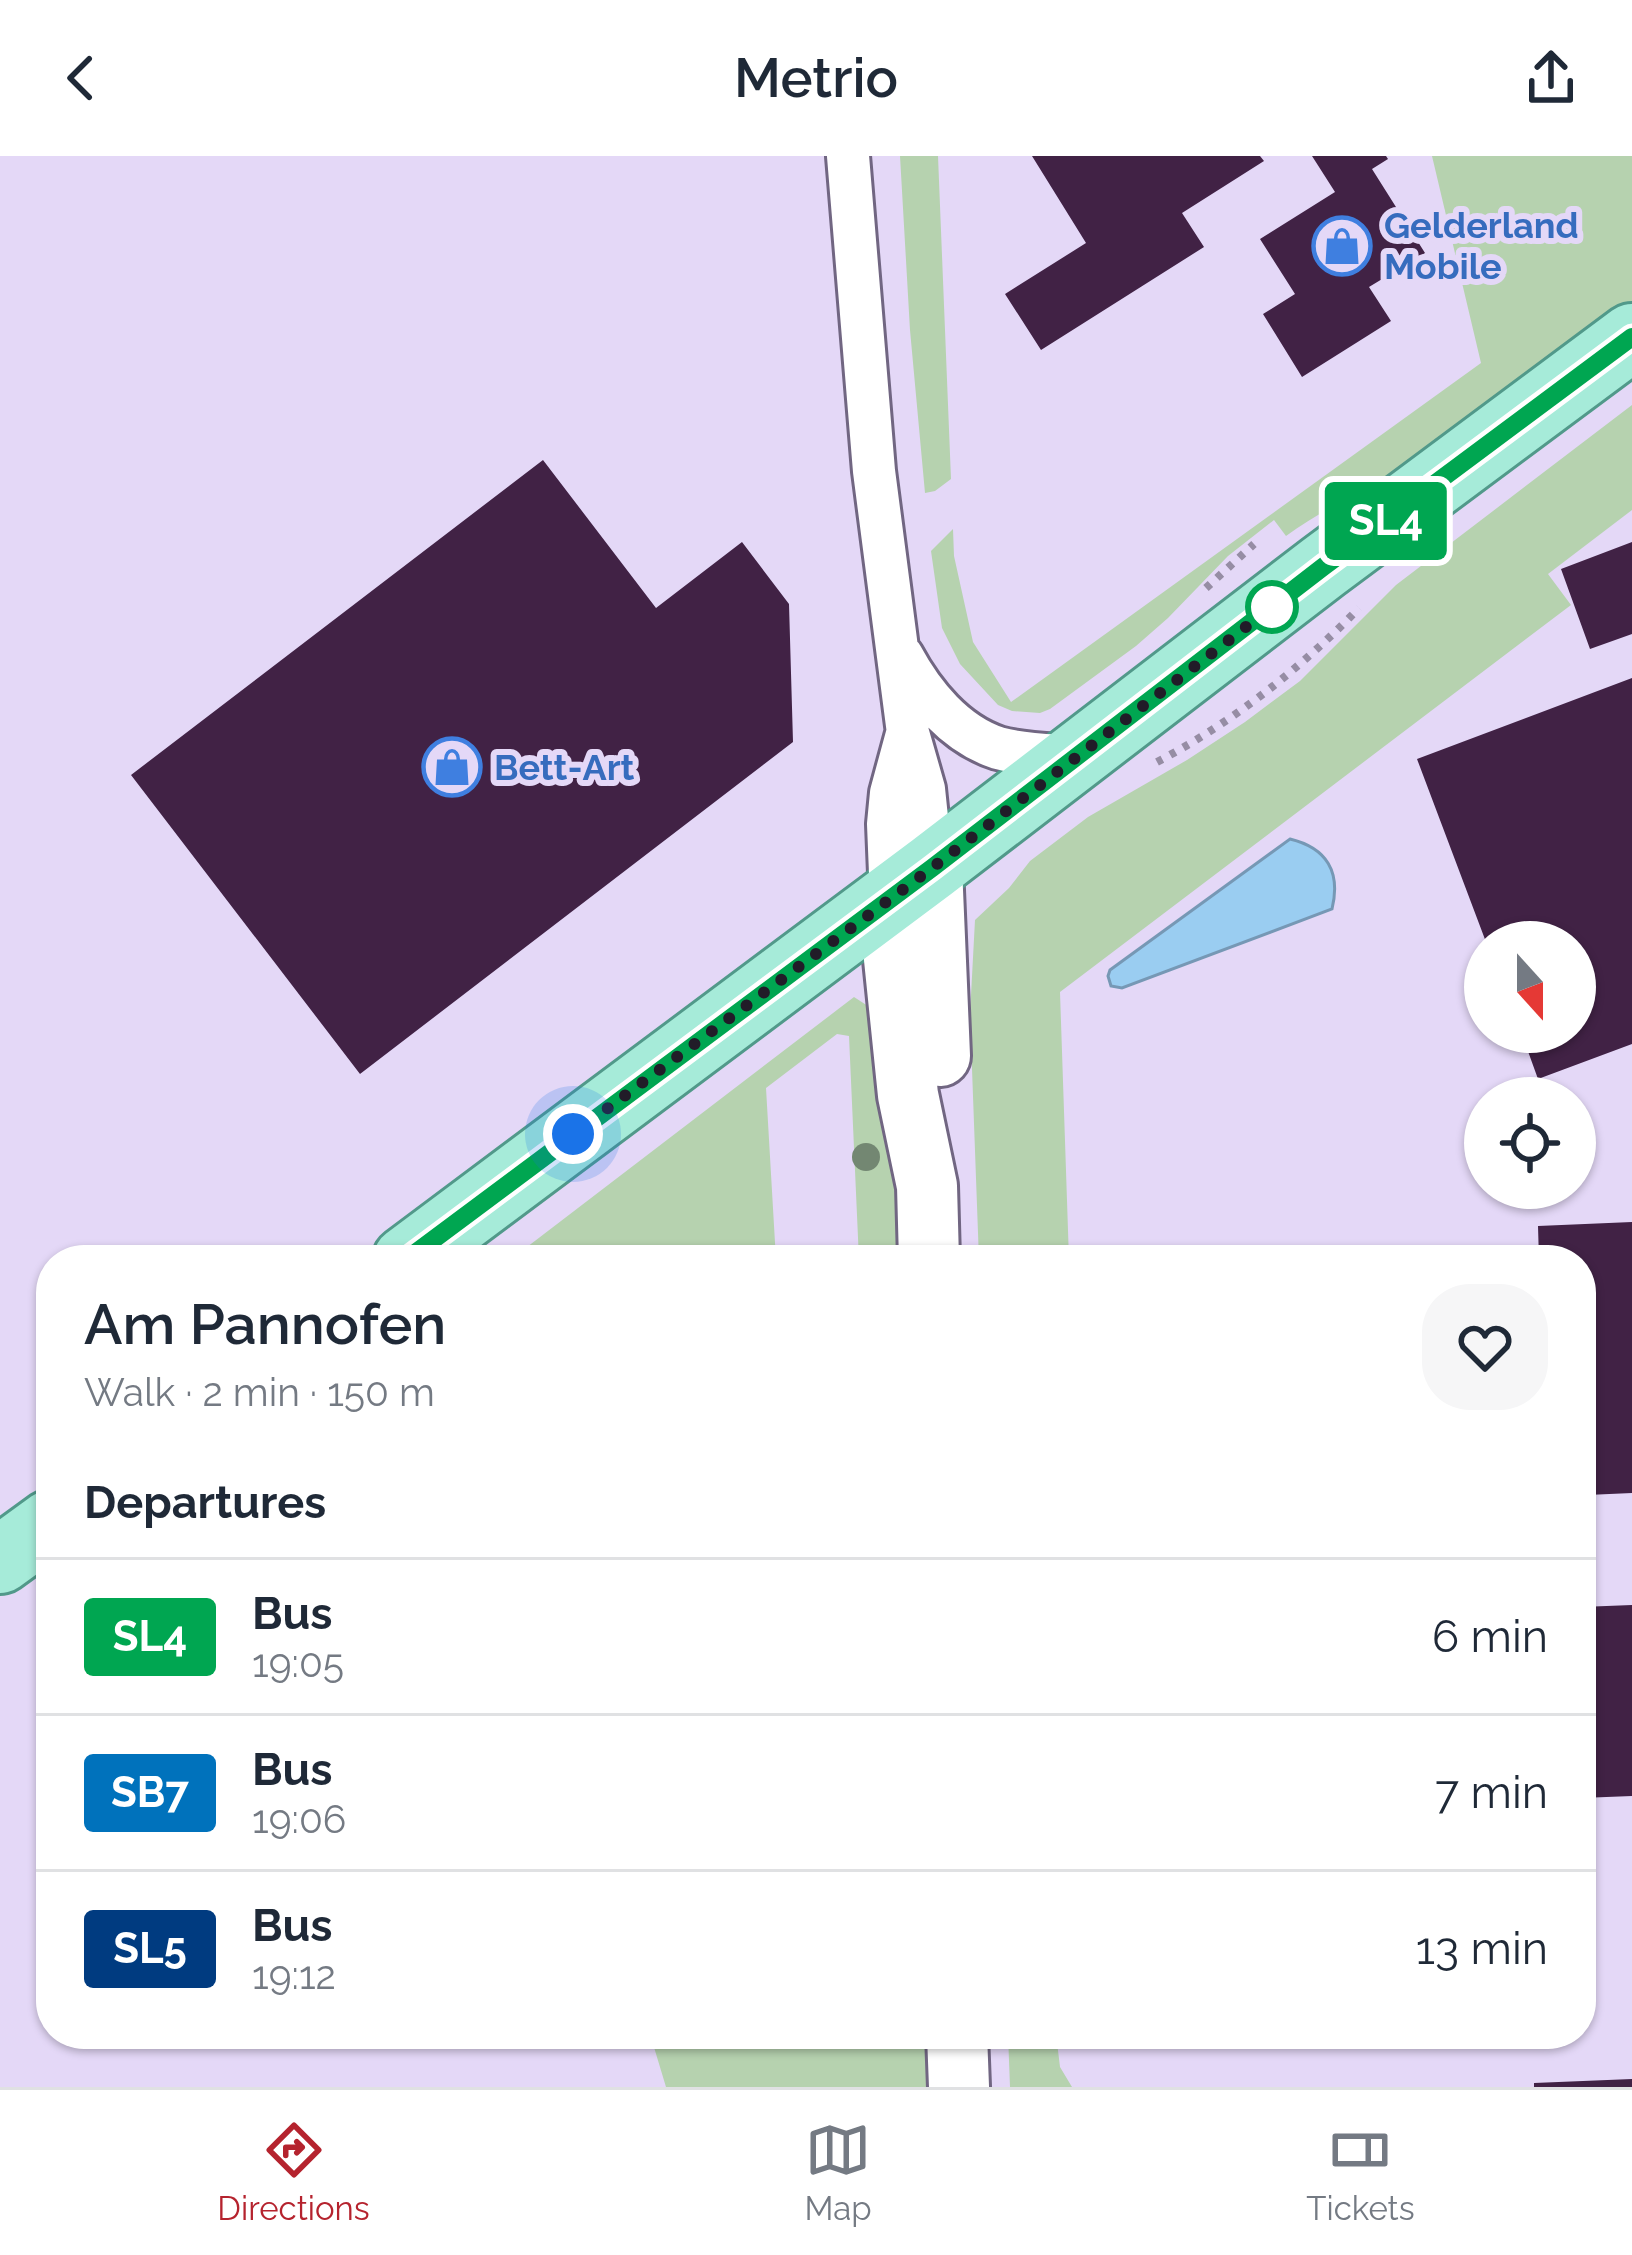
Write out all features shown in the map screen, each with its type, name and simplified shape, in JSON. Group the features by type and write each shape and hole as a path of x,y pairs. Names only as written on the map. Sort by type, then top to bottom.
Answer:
{"main road":[{"path":"426,1245 1632,337"},
{"path":"912,883 942,1097 927,1186 929,1245"},
{"path":"0,1560 36,1534"},
{"path":"958,2049 959,2087"}],"street":[{"path":"848,156 874,472 908,733 924,789 912,883"},
{"path":"896,644 914,679 961,728 1000,748 1076,757"}],"green space":[{"path":"900,156 938,156 951,479 925,493 910,330"},
{"path":"1432,156 1632,156 1632,304 1432,450 1286,536 1274,520 1228,556 1136,646 1050,709 1012,711 998,705 960,664 942,628 931,551 953,529 954,556 973,642 1011,702 1481,363"},
{"path":"1632,405 1632,510 1548,574 1571,605 1060,992 1068,1245 978,1245 970,1014 975,920 1030,861 1088,817 1187,760 1300,681 1396,585"},
{"path":"854,997 871,1008 885,1029 903,1245 858,1245 849,1036 837,1034 766,1088 775,1245 530,1245"},
{"path":"655,2049 939,2049 940,2087 666,2087"},
{"path":"1009,2049 1058,2049 1060,2067 1072,2087 1010,2087"}],"water":[{"path":"1290,839 1313,849 1328,864 1334,884 1332,909 1122,988 1111,986 1110,970"}],"building":[{"path":"1032,156 1260,156 1264,161 1182,213 1204,247 1041,350 1005,294 1086,243"},
{"name":"Gelderland Mobile","path":"1312,156 1386,156 1372,169 1425,253 1369,287 1391,321 1302,377 1263,314 1295,294 1260,239 1335,192"},
{"name":"Bett-Art","path":"543,460 656,608 742,542 789,604 793,742 360,1074 131,775"},
{"path":"1632,542 1632,634 1590,649 1561,569"},
{"path":"1632,678 1632,1044 1537,1077 1529,1053 1596,1053 1596,921 1478,921 1417,759"},
{"path":"1632,1222 1632,1493 1596,1495 1596,1245 1539,1245 1538,1226"},
{"path":"1632,1605 1632,1796 1596,1797 1596,1606"},
{"path":"1632,2079 1632,2087 1534,2087 1534,2083"}],"bus line":[{"name":"SL4","path":"426,1245 1632,337"}],"place":[{"name":"Gelderland Mobile","path":"1342,246"},
{"name":"Bett-Art","path":"452,767"}],"route":[{"path":"573,1134 932,868 1272,607"}]}
